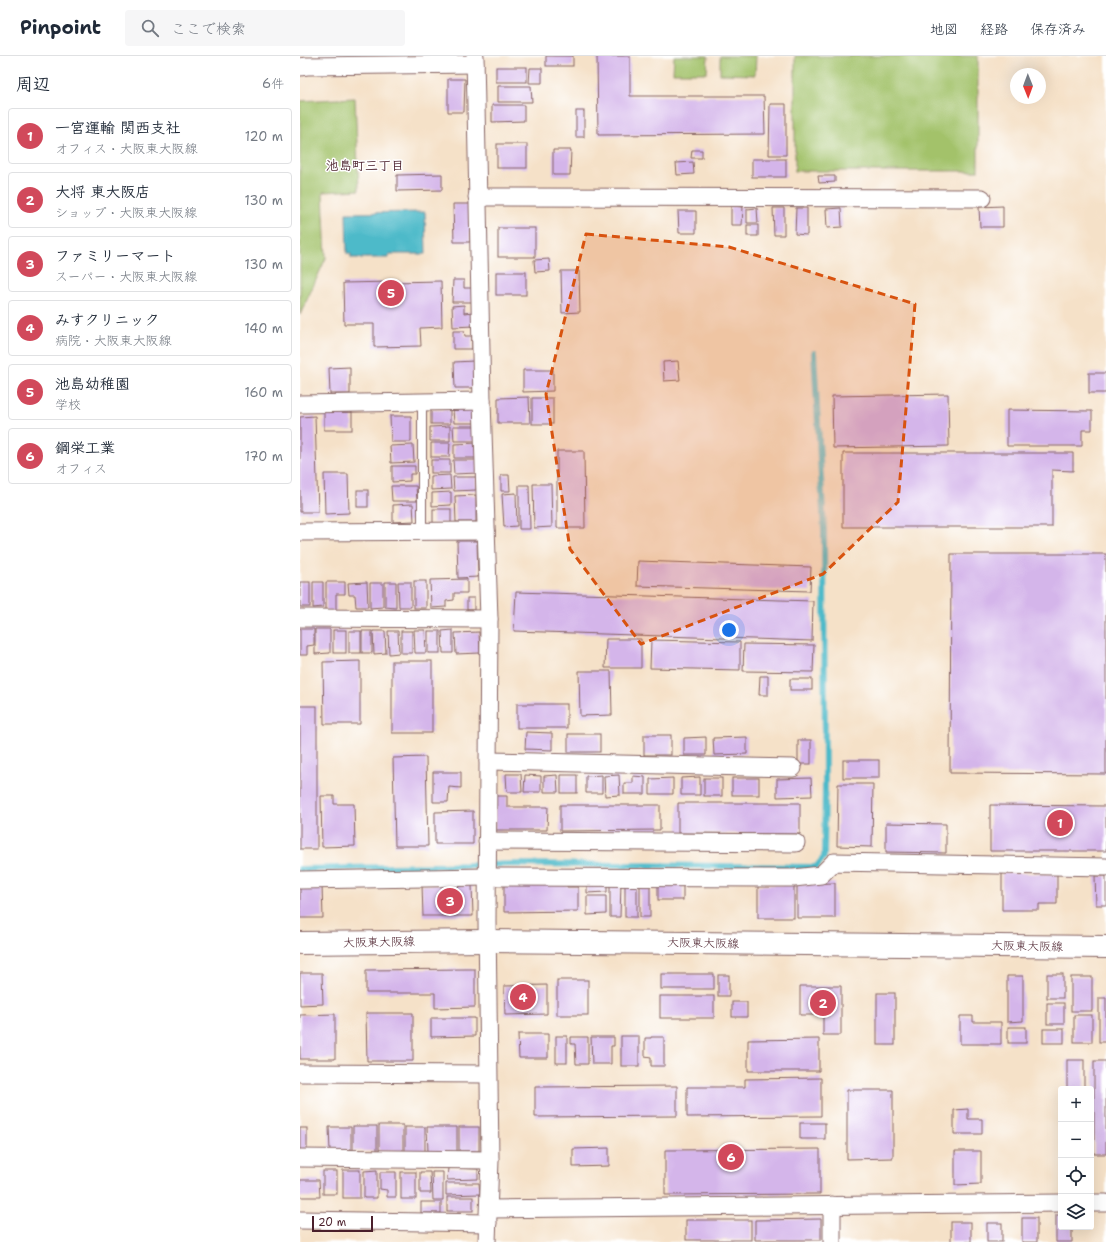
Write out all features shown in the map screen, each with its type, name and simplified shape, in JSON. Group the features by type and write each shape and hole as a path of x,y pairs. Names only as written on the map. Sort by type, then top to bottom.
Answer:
{"main road":[{"name":"大阪東大阪線","path":"300,943 487,941 1106,947"}],"street":[{"path":"300,67 376,61 475,60 482,401 489,619 487,941 490,1160 487,1242"},
{"path":"477,197 982,198"},
{"path":"300,404 482,401"},
{"path":"300,532 486,531"},
{"path":"300,618 489,619"},
{"path":"488,761 793,768"},
{"path":"487,841 796,843"},
{"path":"300,880 487,877 794,878 821,875 834,862 1106,867"},
{"path":"300,1073 488,1074"},
{"path":"300,1158 490,1160"},
{"path":"300,1220 488,1216 832,1205 1058,1203"},
{"path":"1094,1203 1106,1203"},
{"path":"832,1205 832,1242"}],"lane":[{"path":"422,402 422,531"}],"highlighted area":[{"path":"586,234 729,247 915,304 898,502 823,574 641,644 570,549 546,394"}],"green space":[{"path":"674,56 708,56 707,73 673,73"},
{"path":"720,56 756,56 755,75 720,74"},
{"path":"795,56 978,56 978,171 795,171"},
{"path":"355,98 359,190 323,192 326,258 300,315 300,101"}],"water":[{"path":"425,212 426,254 389,254 389,258 351,258 351,254 347,254 346,213"}],"building":[{"path":"546,56 573,56 573,66 546,66"},
{"path":"597,56 630,56 630,96 764,96 765,134 598,135"},
{"path":"496,67 527,67 527,82 496,82"},
{"path":"530,68 542,68 542,83 529,83"},
{"path":"448,79 465,79 464,112 448,112"},
{"path":"498,86 531,86 532,102 498,102"},
{"path":"770,104 786,104 786,155 769,155"},
{"path":"492,105 524,105 524,121 492,122"},
{"path":"576,111 584,111 584,137 576,137"},
{"path":"497,144 527,144 527,168 497,168"},
{"path":"553,150 571,150 570,175 553,175"},
{"path":"692,150 702,150 702,158 691,158"},
{"path":"752,159 786,159 786,177 752,177"},
{"path":"693,162 694,174 677,175 676,163"},
{"path":"442,174 442,190 397,191 397,175"},
{"path":"818,176 835,176 835,182 819,183"},
{"path":"453,204 470,204 470,242 454,242"},
{"path":"731,206 743,207 742,225 731,225"},
{"path":"1003,206 1003,227 980,227 979,207"},
{"path":"757,208 758,223 747,223 747,209"},
{"path":"773,208 784,208 784,235 774,235"},
{"path":"796,208 807,208 807,235 795,234"},
{"path":"841,208 842,227 827,228 826,209"},
{"path":"678,211 696,211 696,233 679,233"},
{"path":"747,225 758,225 758,236 747,236"},
{"path":"498,228 535,228 535,257 498,257"},
{"path":"549,259 550,271 535,272 534,260"},
{"path":"561,271 579,271 580,312 562,313"},
{"path":"496,272 526,272 526,295 496,295"},
{"path":"453,280 464,280 464,288 473,288 472,302 452,302"},
{"path":"441,281 442,327 420,328 421,346 374,347 374,324 344,324 343,283"},
{"path":"464,305 464,313 473,312 473,326 453,327 452,306"},
{"path":"453,331 464,331 465,336 472,336 472,349 453,349"},
{"path":"474,361 475,388 455,388 454,362"},
{"path":"678,361 680,380 664,381 663,362"},
{"path":"350,367 350,394 330,394 329,368"},
{"path":"523,370 553,370 553,391 523,392"},
{"path":"1089,373 1106,373 1106,393 1089,393"},
{"path":"948,394 949,446 833,448 832,396"},
{"path":"529,397 530,423 498,423 498,398"},
{"path":"532,398 553,398 553,424 532,424"},
{"path":"477,408 477,423 454,423 453,409"},
{"path":"431,410 450,410 450,424 431,424"},
{"path":"1007,410 1092,411 1092,430 1082,430 1082,446 1007,446"},
{"path":"324,412 352,412 352,430 324,430"},
{"path":"315,416 318,512 300,512 300,417"},
{"path":"390,416 411,416 411,442 391,442"},
{"path":"450,426 450,441 430,441 430,427"},
{"path":"453,426 476,426 477,441 454,441"},
{"path":"431,443 450,443 449,457 431,457"},
{"path":"477,443 477,458 454,458 454,444"},
{"path":"413,445 414,462 391,463 390,446"},
{"path":"557,451 584,451 585,528 557,528"},
{"path":"843,453 1073,453 1073,471 1052,470 1052,527 843,527"},
{"path":"431,460 450,460 450,473 431,473"},
{"path":"453,460 478,460 478,473 454,474"},
{"path":"392,466 415,466 415,474 410,474 410,481 392,482"},
{"path":"324,474 348,474 349,513 325,514"},
{"path":"450,475 451,489 431,490 431,476"},
{"path":"501,475 509,475 510,491 501,491"},
{"path":"453,477 476,477 476,490 454,491"},
{"path":"533,484 551,484 552,527 534,528"},
{"path":"519,485 529,485 530,529 519,529"},
{"path":"391,486 416,486 417,501 392,501"},
{"path":"357,490 368,490 368,507 357,507"},
{"path":"451,492 451,505 432,506 432,493"},
{"path":"516,493 517,526 504,527 502,494"},
{"path":"476,495 476,522 456,522 455,496"},
{"path":"413,504 414,521 393,522 393,505"},
{"path":"433,509 451,509 451,523 433,523"},
{"path":"457,541 477,541 478,577 458,578"},
{"path":"951,554 1106,554 1106,774 950,773"},
{"path":"638,561 811,567 810,591 637,586"},
{"path":"467,579 467,593 454,593 454,600 446,601 446,607 431,608 430,580"},
{"path":"414,581 426,581 426,608 414,608"},
{"path":"300,582 310,582 310,607 300,607"},
{"path":"313,582 323,582 323,607 313,608"},
{"path":"326,582 345,582 345,594 336,594 336,611 326,611"},
{"path":"367,582 368,607 356,607 355,595 349,595 348,583"},
{"path":"385,582 396,582 396,608 385,607"},
{"path":"398,582 411,582 411,607 399,607"},
{"path":"370,583 383,583 383,607 370,608"},
{"path":"516,592 813,601 812,641 514,631"},
{"path":"467,598 474,598 474,610 467,610"},
{"path":"300,629 314,629 314,645 307,646 307,655 300,655"},
{"path":"315,629 330,629 330,653 315,654"},
{"path":"333,630 346,630 346,653 333,653"},
{"path":"414,630 425,630 426,653 415,653"},
{"path":"453,630 453,653 443,653 442,631"},
{"path":"349,631 361,631 361,653 349,653"},
{"path":"362,631 372,631 372,653 362,653"},
{"path":"373,631 385,631 386,653 374,654"},
{"path":"388,631 398,631 399,653 389,654"},
{"path":"401,631 412,631 412,653 401,653"},
{"path":"428,631 440,631 440,653 428,653"},
{"path":"479,632 480,653 456,654 455,633"},
{"path":"606,639 641,639 641,668 605,668"},
{"path":"651,640 740,642 740,670 650,668"},
{"path":"744,644 814,645 813,672 743,671"},
{"path":"360,661 360,724 324,724 323,662"},
{"path":"392,661 432,661 432,733 392,733"},
{"path":"579,671 611,671 612,715 580,716"},
{"path":"760,676 768,676 768,695 759,695"},
{"path":"790,679 812,679 812,690 790,690"},
{"path":"517,704 567,704 567,728 517,728"},
{"path":"300,706 317,706 317,849 300,849"},
{"path":"526,732 552,733 552,750 525,749"},
{"path":"568,734 600,734 600,752 568,752"},
{"path":"644,735 671,735 671,755 644,755"},
{"path":"706,737 706,755 684,755 684,738"},
{"path":"747,737 747,754 714,755 713,738"},
{"path":"798,740 811,740 811,764 798,764"},
{"path":"426,757 428,846 395,846 393,758"},
{"path":"843,760 879,760 879,778 843,778"},
{"path":"433,772 461,772 461,788 449,787 448,802 433,802"},
{"path":"506,774 521,774 522,792 507,792"},
{"path":"525,775 541,776 541,792 524,792"},
{"path":"557,775 558,792 544,792 544,776"},
{"path":"561,775 577,775 577,793 561,793"},
{"path":"602,775 602,793 586,793 586,776"},
{"path":"619,775 620,795 605,796 604,776"},
{"path":"633,776 645,777 645,794 624,794 624,783 633,783"},
{"path":"700,777 700,795 681,795 681,778"},
{"path":"673,778 673,794 650,794 650,779"},
{"path":"704,778 722,778 722,796 704,796"},
{"path":"732,778 759,778 759,795 732,795"},
{"path":"811,778 812,796 777,797 777,779"},
{"path":"838,784 873,784 872,847 837,846"},
{"path":"321,796 334,796 334,804 354,804 355,846 322,847"},
{"path":"495,796 507,796 507,807 548,807 547,830 495,830"},
{"path":"678,803 800,803 800,834 678,833"},
{"path":"560,805 660,805 660,830 560,831"},
{"path":"990,805 1106,806 1106,851 990,851"},
{"path":"473,811 473,844 435,844 435,812"},
{"path":"886,823 946,824 946,853 886,852"},
{"path":"1002,873 1057,874 1057,904 1039,904 1039,910 1002,910"},
{"path":"1095,876 1106,876 1106,905 1096,905"},
{"path":"504,882 568,882 567,887 578,887 578,911 504,912"},
{"path":"607,882 607,892 587,893 587,883"},
{"path":"610,883 621,883 620,917 610,917"},
{"path":"640,883 650,883 650,917 640,917"},
{"path":"835,883 835,918 797,918 797,884"},
{"path":"658,884 683,884 683,900 658,900"},
{"path":"300,885 322,885 323,918 300,918"},
{"path":"422,885 472,885 473,916 423,916"},
{"path":"625,885 637,885 637,917 625,917"},
{"path":"758,885 794,885 794,918 758,918"},
{"path":"587,896 606,896 606,914 587,915"},
{"path":"475,969 475,1007 435,1008 435,993 366,993 366,970"},
{"path":"300,973 322,973 323,1004 300,1005"},
{"path":"661,974 714,974 714,989 661,989"},
{"path":"1047,974 1063,974 1063,998 1047,998"},
{"path":"718,975 729,975 729,996 718,996"},
{"path":"1007,976 1023,976 1023,1021 1007,1022"},
{"path":"1071,977 1092,977 1092,1011 1071,1011"},
{"path":"557,980 588,980 588,1015 557,1015"},
{"path":"547,985 547,1014 505,1015 504,986"},
{"path":"800,986 841,986 841,1035 823,1035 823,1015 800,1015"},
{"path":"877,993 895,993 895,1045 877,1045"},
{"path":"660,996 714,996 714,1018 660,1018"},
{"path":"1099,998 1106,998 1106,1042 1099,1042"},
{"path":"732,1002 747,1002 747,1017 732,1017"},
{"path":"1047,1003 1064,1003 1064,1024 1047,1024"},
{"path":"366,1013 413,1013 413,1061 367,1061"},
{"path":"335,1014 335,1059 300,1059 300,1015"},
{"path":"1074,1015 1092,1015 1092,1042 1074,1042"},
{"path":"960,1016 973,1016 973,1022 1001,1022 1001,1044 960,1044"},
{"path":"431,1018 475,1018 475,1036 431,1037"},
{"path":"1008,1027 1026,1027 1026,1043 1008,1043"},
{"path":"1043,1029 1064,1029 1064,1043 1043,1043"},
{"path":"518,1034 548,1034 548,1058 519,1058"},
{"path":"556,1036 567,1036 567,1063 556,1063"},
{"path":"621,1036 639,1036 639,1066 621,1066"},
{"path":"571,1037 588,1037 588,1064 576,1064 575,1044 571,1044"},
{"path":"591,1037 614,1037 614,1046 611,1046 611,1064 592,1064"},
{"path":"664,1037 664,1066 651,1066 651,1057 645,1056 645,1038"},
{"path":"819,1039 819,1071 748,1071 748,1040"},
{"path":"1067,1060 1084,1060 1084,1086 1067,1086"},
{"path":"1094,1061 1106,1061 1106,1154 1094,1154"},
{"path":"821,1078 821,1116 687,1117 687,1087 745,1087 745,1079"},
{"path":"677,1086 677,1116 535,1117 535,1087"},
{"path":"847,1090 893,1090 893,1158 847,1159"},
{"path":"968,1109 968,1119 982,1119 982,1134 954,1134 954,1110"},
{"path":"800,1123 825,1123 825,1139 800,1139"},
{"path":"379,1125 403,1125 403,1151 379,1151"},
{"path":"353,1126 377,1126 377,1151 353,1151"},
{"path":"329,1127 351,1127 351,1151 330,1151"},
{"path":"405,1127 425,1127 425,1151 405,1151"},
{"path":"427,1127 457,1127 457,1152 428,1152"},
{"path":"459,1127 479,1127 479,1151 459,1151"},
{"path":"300,1128 307,1128 307,1152 300,1152"},
{"path":"609,1148 609,1166 573,1167 573,1149"},
{"path":"820,1149 820,1194 665,1195 665,1150"},
{"path":"955,1151 981,1151 981,1184 955,1185"},
{"path":"448,1168 478,1169 478,1179 447,1180"},
{"path":"343,1170 360,1170 360,1198 343,1198"},
{"path":"377,1170 377,1198 364,1198 364,1171"},
{"path":"323,1171 337,1171 337,1194 323,1194"},
{"path":"380,1172 396,1172 396,1197 387,1197 387,1190 380,1189"},
{"path":"401,1172 416,1172 416,1199 401,1199"},
{"path":"420,1172 430,1172 431,1193 420,1193"},
{"path":"432,1172 443,1172 443,1200 433,1200"},
{"path":"300,1180 319,1180 320,1197 300,1197"},
{"path":"446,1183 479,1183 480,1194 446,1195"},
{"path":"447,1197 473,1197 473,1211 447,1211"},
{"path":"421,1202 441,1202 441,1213 421,1213"},
{"path":"1056,1215 1058,1215 1058,1230 1072,1230 1072,1242 1056,1242"},
{"path":"1022,1218 1037,1218 1037,1242 1022,1242"},
{"path":"821,1219 821,1240 755,1240 755,1220"},
{"path":"686,1220 751,1220 751,1240 686,1240"},
{"path":"951,1222 971,1222 971,1242 951,1242"},
{"path":"987,1223 1002,1223 1002,1242 987,1242"}],"waterway":[{"path":"300,869 524,864 816,867 824,857 825,783 824,530 814,353"}],"place":[{"name":"池島幼稚園","path":"391,293"},
{"name":"一宮運輸 関西支社","path":"1060,823"},
{"name":"ファミリーマート","path":"450,901"},
{"name":"みすクリニック","path":"523,997"},
{"name":"大将 東大阪店","path":"823,1003"},
{"name":"鋼栄工業","path":"731,1157"}],"district":[{"name":"池島町三丁目","path":"365,165"}]}
